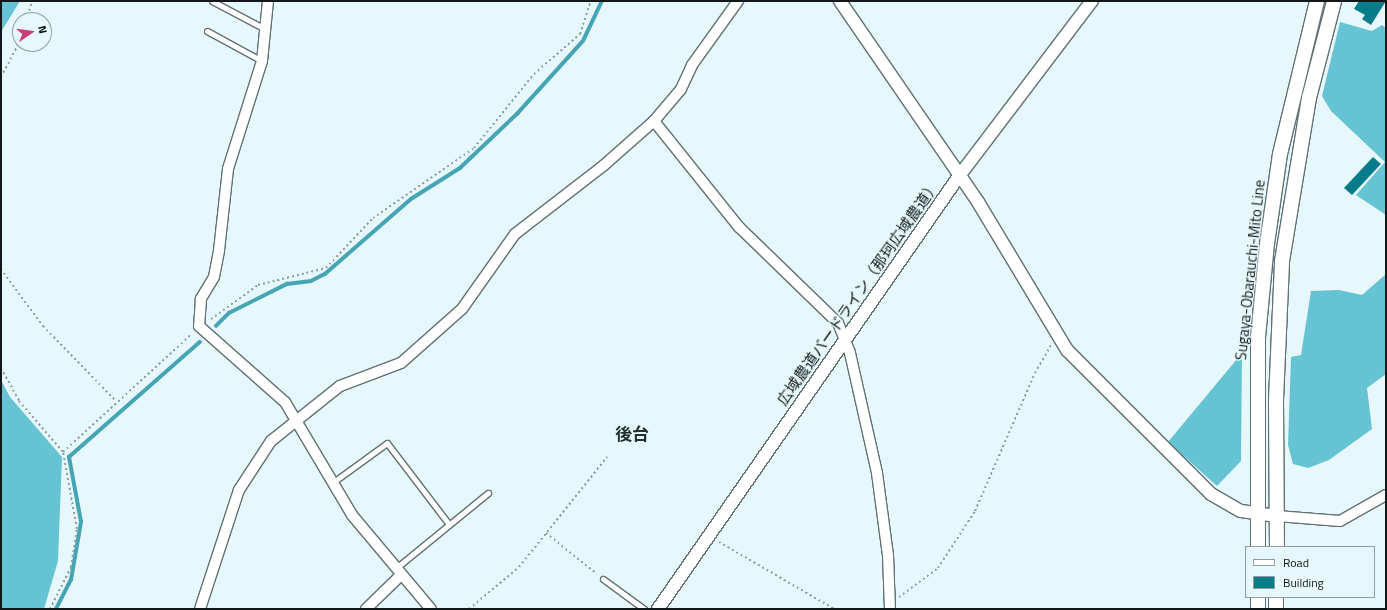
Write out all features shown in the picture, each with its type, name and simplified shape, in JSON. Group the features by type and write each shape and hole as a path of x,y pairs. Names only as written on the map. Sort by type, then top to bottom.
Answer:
{"main road":[{"name":"Sugaya-Obarauchi-Mito Line","path":"1258,546 1258,337 1267,244 1280,154 1317,1"},
{"name":"Sugaya-Obarauchi-Mito Line","path":"1277,546 1276,400 1282,261 1309,98 1334,1"},
{"path":"1258,598 1258,609"},
{"path":"1276,598 1276,609"}],"street":[{"path":"268,1 262,61 228,169 219,251 214,277 201,299 201,325 285,402 297,420 331,483 352,516 431,609"},
{"path":"200,609 239,490 271,441 340,386 401,363 462,309 515,234 603,166 654,121 681,89 692,65 738,1"},
{"path":"840,1 958,176 978,202 1058,337 1095,380 1211,494 1227,506 1257,514 1340,521 1386,495"},
{"name":"広域農道バードライン（那珂広域農道）","path":"658,609 958,176 1092,1"},
{"path":"654,121 739,227 838,323 844,340 877,473 890,604"},
{"path":"366,609 398,571"}],"lane":[{"path":"212,1 265,29"},
{"path":"207,31 262,61"},
{"path":"331,483 387,443 448,523"},
{"path":"398,571 448,523 488,493"},
{"path":"603,579 644,609"}],"path":[{"path":"29,12 32,1"},
{"path":"63,452 115,400 201,325 258,285 326,268 373,218 474,148 534,74 580,34 591,1"},
{"path":"1,77 14,52"},
{"path":"1,269 43,326 115,400"},
{"path":"890,604 904,597 938,568 971,517 1035,373 1058,337"},
{"path":"1,368 19,401 63,452 77,529 71,567 50,609"},
{"path":"469,609 519,567 607,457"},
{"path":"546,533 603,579"},
{"path":"709,536 834,609"}],"shaded area":[{"path":"1,1 20,1 12,12 1,32"},
{"path":"1340,22 1372,31 1382,25 1386,28 1386,215 1356,195 1385,162 1331,111 1322,96"},
{"path":"1386,274 1386,374 1367,388 1372,429 1329,460 1308,468 1293,464 1288,445 1291,357 1301,355 1311,291 1339,290 1362,295"},
{"path":"1242,353 1241,461 1217,486 1168,442"},
{"path":"1,380 10,397 62,457 58,561 44,609 1,609"}],"building":[{"path":"1359,1 1386,1 1371,25 1362,19 1365,15 1354,9"},
{"path":"1373,157 1381,164 1352,195 1344,188"}],"waterway":[{"path":"216,326 229,313 287,284 311,281 325,274 411,199 460,168 517,114 583,41 602,1"},
{"path":"56,609 71,580 81,522 69,457 200,342"}],"district":[{"name":"後台","path":"632,435"}]}
